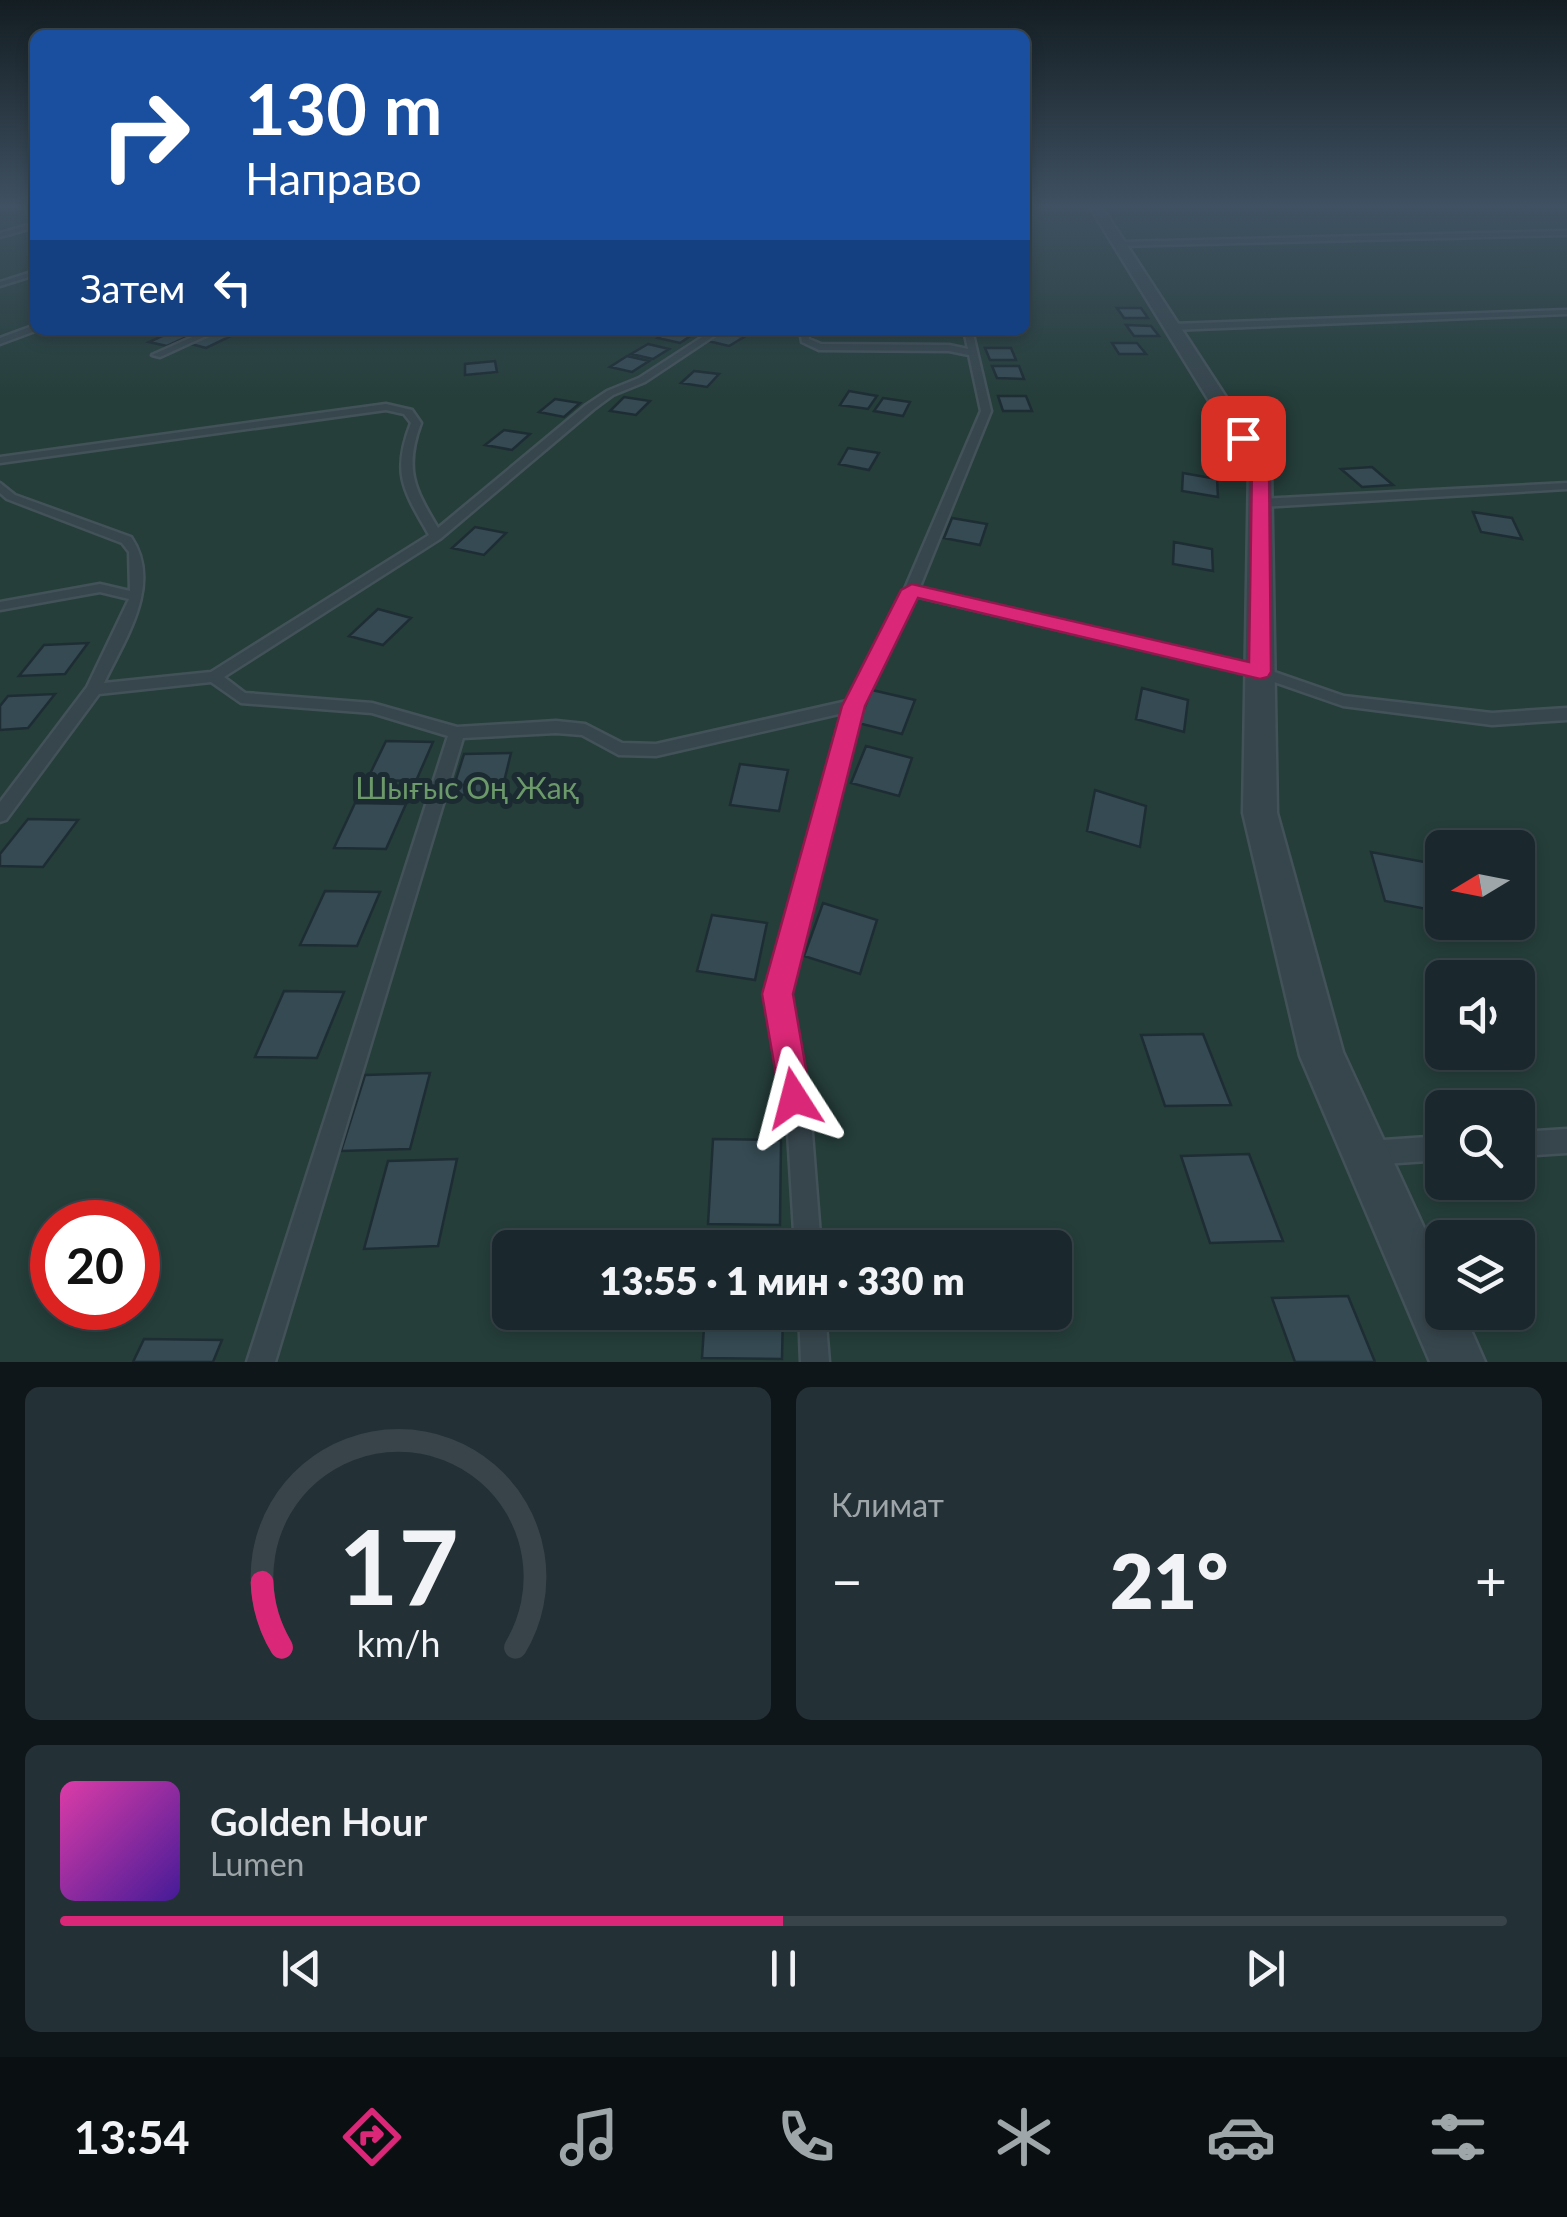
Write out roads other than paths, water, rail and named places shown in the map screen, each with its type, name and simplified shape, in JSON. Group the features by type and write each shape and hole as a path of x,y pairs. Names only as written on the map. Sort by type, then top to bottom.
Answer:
{"street":[{"path":"1136,271 1260,466 1260,813 1322,1056 1458,1362"}],"lane":[{"path":"0,284 30,274"},
{"path":"1172,327 1567,312"},
{"path":"0,341 30,330"},
{"path":"158,354 203,335"},
{"path":"94,690 214,677 436,536 590,406 642,380 711,335"},
{"path":"804,335 804,340 819,348 949,348 974,353"},
{"path":"807,1230 800,1133 778,994 853,706 912,590 986,410 969,335"},
{"path":"0,460 386,407 408,412 416,423 403,452 408,487 436,536"},
{"path":"0,486 10,496 127,540 135,552 137,597 94,690 0,815"},
{"path":"1260,503 1567,486"},
{"path":"0,606 100,588 137,597"},
{"path":"912,590 1260,672 1343,701 1492,720 1567,714"},
{"path":"214,677 241,698 372,708 457,733 556,727 585,730 619,749 656,750 853,706"},
{"path":"260,1362 457,733"},
{"path":"1535,1143 1567,1140"},
{"path":"1365,1153 1425,1149"},
{"path":"813,1330 815,1362"}],"park label":[{"name":"Шығыс Оң Жақ","path":"467,789"}]}
